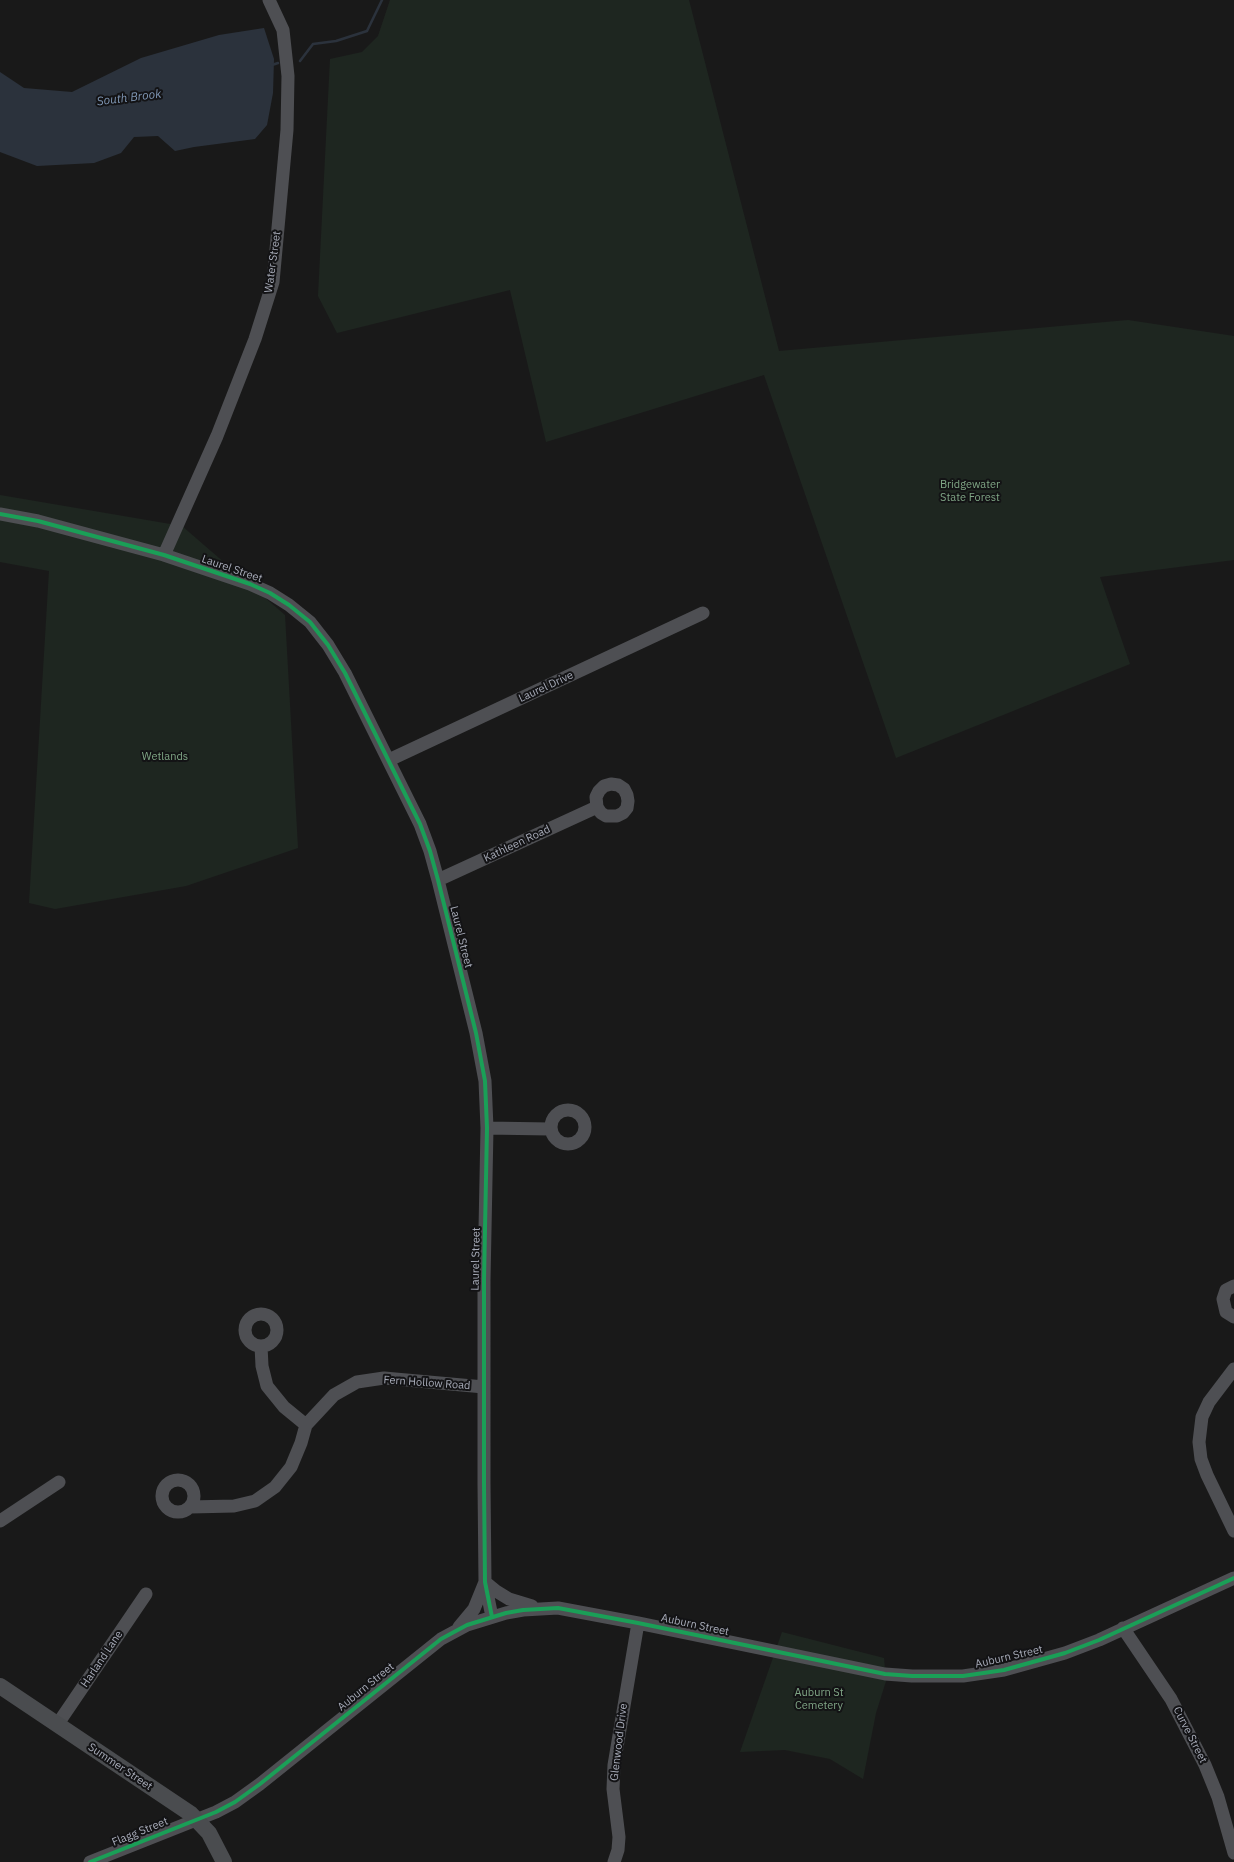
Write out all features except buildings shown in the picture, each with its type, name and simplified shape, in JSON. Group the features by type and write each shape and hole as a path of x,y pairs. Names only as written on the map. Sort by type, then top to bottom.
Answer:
{"main road":[{"name":"Summer Street","path":"0,1686 197,1819 209,1833 224,1862"}],"street":[{"name":"Water Street","path":"164,555 217,436 255,339 272,282 287,130 288,76 283,30 269,0"},
{"name":"Laurel Street","path":"0,514 38,521 164,555 261,588 289,605 310,622 328,645 342,668 426,837 438,880 483,1065 486,1096 487,1128 484,1280 485,1582 492,1616"},
{"name":"Laurel Drive","path":"389,760 703,613"},
{"name":"Kathleen Road","path":"438,880 597,807"},
{"path":"487,1128 550,1129"},
{"path":"1234,1286 1226,1290 1223,1299 1226,1312 1234,1317"},
{"path":"261,1346 262,1366 267,1386 284,1407 306,1425"},
{"path":"1234,1369 1209,1402 1202,1421 1199,1442 1201,1458 1207,1475 1234,1531"},
{"name":"Fern Hollow Road","path":"190,1507 234,1506 255,1500 275,1487 291,1467 301,1443 306,1425 334,1395 357,1382 384,1378 484,1387"},
{"path":"0,1521 59,1482"},
{"name":"Auburn Street","path":"197,1819 222,1809 244,1796 424,1651 456,1631 492,1616 523,1610 558,1608 638,1623 857,1669 899,1676 929,1677 978,1675 1004,1670 1065,1653 1099,1640 1234,1578"},
{"name":"Laurel Street","path":"456,1631 474,1609 485,1582"},
{"path":"485,1582 509,1599 546,1609"},
{"name":"Harland Lane","path":"58,1725 146,1594"},
{"name":"Glenwood Drive","path":"614,1862 618,1850 619,1837 613,1789 614,1765 638,1623"},
{"name":"Curve Street","path":"1123,1628 1171,1699 1205,1765 1218,1797 1234,1853"},
{"name":"Flagg Street","path":"90,1862 197,1819"}],"green space":[{"name":"Bridgewater State Forest","path":"390,0 689,0 779,351 1128,320 1234,336 1234,560 1100,577 1130,664 896,758 764,375 546,442 510,290 337,333 318,296 330,59 362,52 378,36"},
{"name":"Wetlands","path":"0,495 182,526 285,615 298,848 186,886 55,909 29,903 49,571 0,562"},
{"name":"Auburn St Cemetery","path":"782,1632 884,1658 886,1681 876,1713 863,1779 830,1759 785,1750 740,1752"}],"water":[{"path":"264,28 274,59 273,93 267,125 255,139 175,151 158,136 134,137 121,153 94,163 37,166 0,152 0,72 24,88 72,92 141,58 219,35"}],"waterway":[{"name":"South Brook","path":"300,61 313,44 336,41 367,31 382,0"},
{"name":"South Brook","path":"272,65 278,63"}],"cycle path":[{"path":"0,514 38,521 164,555 250,584 270,593 289,605 310,622 328,645 345,673 420,824 430,851 438,880 476,1033 485,1081 487,1128 484,1280 485,1582 492,1617"},
{"path":"90,1862 216,1812 235,1802 260,1784 441,1639 467,1625 506,1613 523,1610 558,1608 885,1674 912,1676 963,1676 1004,1670 1065,1653 1099,1640 1234,1578"}]}
